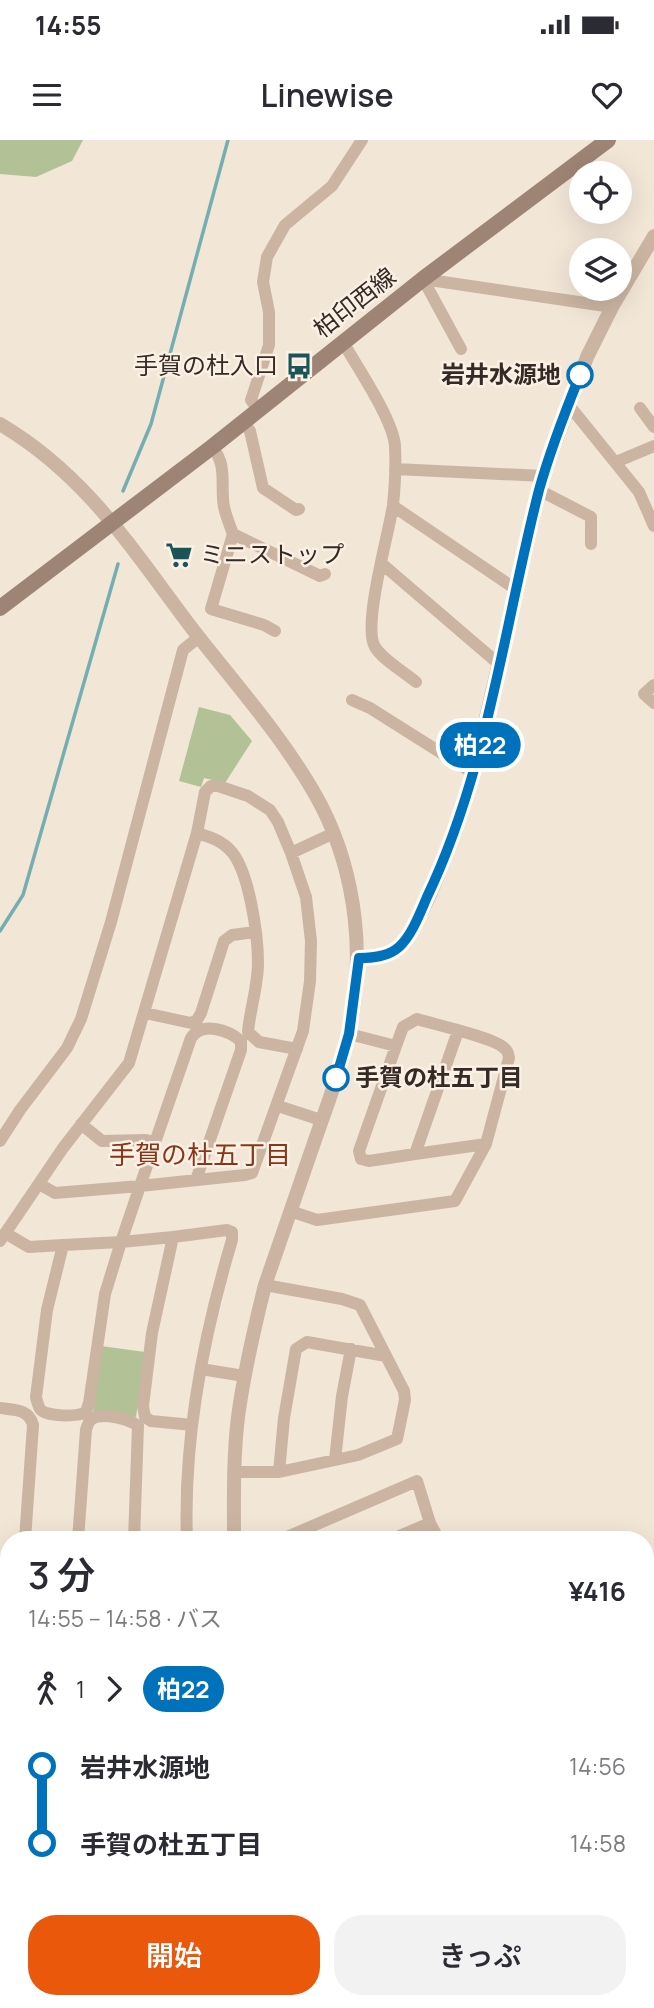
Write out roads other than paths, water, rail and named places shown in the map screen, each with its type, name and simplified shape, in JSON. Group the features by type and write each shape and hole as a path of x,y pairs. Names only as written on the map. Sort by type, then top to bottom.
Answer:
{"main road":[{"name":"柏印西線","path":"0,608 212,447 423,279 608,140"}],"street":[{"path":"258,410 251,400 269,345 269,312 263,282 267,257 285,225 332,186 362,140"},
{"path":"359,958 387,954 401,946 446,857 465,805 541,483 587,357 612,307 654,236"},
{"path":"423,279 612,307"},
{"path":"423,279 461,349"},
{"path":"343,342 391,431 395,444 393,506 381,563 372,639 376,648 416,682"},
{"path":"568,404 639,492 654,526"},
{"path":"640,408 654,427"},
{"path":"243,422 250,431 263,488 296,510 299,509"},
{"path":"0,424 65,470 112,522 255,709 306,780 334,833 348,880 359,958 349,1034 265,1285 244,1376 234,1472 234,1531"},
{"path":"616,462 654,446"},
{"path":"212,447 223,468 224,507 233,534 211,609 275,631"},
{"path":"395,470 541,483 591,517 591,544"},
{"path":"393,506 517,590"},
{"path":"233,534 320,576 325,574"},
{"path":"381,563 500,665"},
{"path":"0,1141 67,1048 81,1019 111,922 183,650 199,637"},
{"path":"654,685 644,694 654,703"},
{"path":"352,700 473,773"},
{"path":"39,1184 55,1193 252,1173 297,1049 307,1009 312,951 306,897 291,853 270,810 248,796 218,786 211,786 205,792 197,833 191,845 129,1063 81,1124 39,1184 3,1237 29,1247 121,1242 227,1230 232,1232 215,1297 192,1424 185,1500 187,1531"},
{"path":"197,833 221,842 236,857 251,901 258,966 248,1032 258,1042 297,1049"},
{"path":"291,853 334,833"},
{"path":"145,1013 194,1022 201,1013 224,941 232,935 255,932"},
{"path":"290,1211 317,1220 456,1201 486,1144 509,1058 507,1050 501,1045 458,1031 417,1019 409,1021 403,1027 359,1151 361,1159 369,1161 486,1144"},
{"path":"63,1245 47,1310 36,1397 39,1408 47,1413 76,1416 86,1412 89,1403 103,1304 121,1242 195,1032 207,1027 234,1035 241,1041 241,1049 196,1180"},
{"path":"415,1154 458,1031"},
{"path":"349,1034 396,1046"},
{"path":"278,1106 321,1120"},
{"path":"81,1124 102,1141 146,1140 155,1143"},
{"path":"173,1237 152,1333 143,1406 145,1418 150,1421 192,1424"},
{"path":"234,1472 279,1472 358,1455 397,1439 405,1401 404,1391 360,1305 342,1299 265,1285"},
{"path":"279,1472 284,1418 296,1349 307,1342 386,1356"},
{"path":"335,1460 342,1396 351,1349"},
{"path":"201,1369 244,1376"},
{"path":"0,1408 25,1412 31,1417 33,1426 26,1531"},
{"path":"79,1531 86,1430 91,1420 99,1416 132,1420 138,1426 134,1531"},
{"path":"301,1531 417,1481 434,1531"},
{"path":"411,1531 430,1523"}],"waterway":[{"path":"123,491 151,424 228,140"},
{"path":"0,931 23,895 118,564"}],"place":[{"name":"手賀の杜入口","path":"299,366"},
{"name":"岩井水源地","path":"580,375"},
{"name":"ミニストップ","path":"179,555"},
{"name":"手賀の杜五丁目","path":"336,1078"}],"district":[{"name":"手賀の杜五丁目","path":"200,1155"}]}
